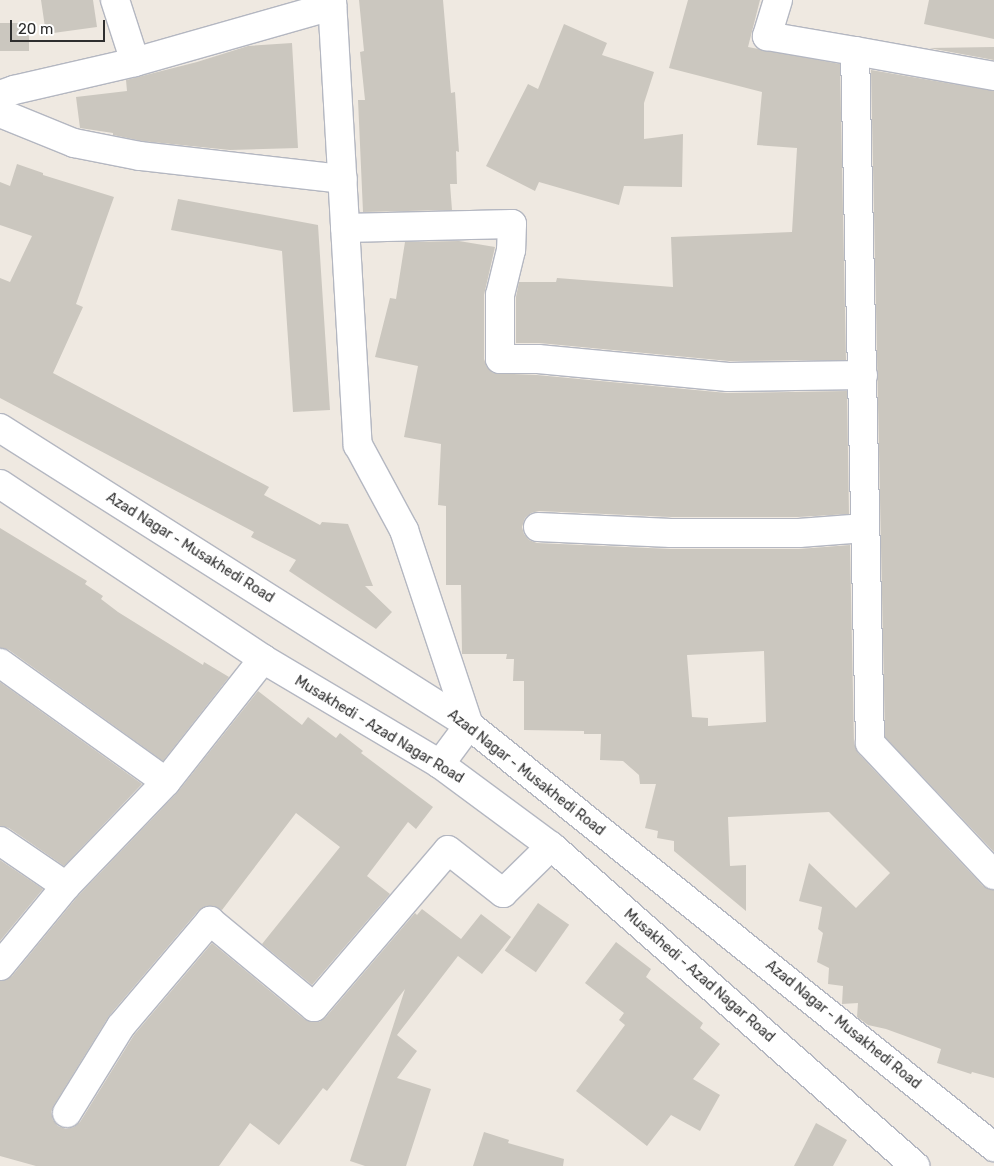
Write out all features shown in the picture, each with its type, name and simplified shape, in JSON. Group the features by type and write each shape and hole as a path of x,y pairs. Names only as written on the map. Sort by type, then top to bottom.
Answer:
{"street":[{"path":"115,0 135,62"},
{"path":"778,0 767,36 994,76"},
{"path":"0,95 14,90 135,62 332,3 358,446 404,530 469,725 440,764"},
{"path":"855,51 870,743 994,875"},
{"path":"0,113 74,143 140,156 343,179"},
{"path":"345,228 512,224 511,250 500,295 500,359 538,359 728,377 863,375"},
{"name":"Azad Nagar - Musakhedi Road","path":"0,428 469,725 994,1147"},
{"name":"Musakhedi - Azad Nagar Road","path":"0,484 263,660 440,764 551,846 915,1166"},
{"path":"538,527 671,533 799,533 866,528"},
{"path":"0,966 66,886 166,782 263,660"},
{"path":"0,663 166,782"},
{"path":"0,841 66,886"},
{"path":"67,1113 121,1026 210,921 314,1007 448,850 503,893 551,846"}],"building":[{"path":"41,0 93,0 97,27 46,34"},
{"path":"359,0 443,0 451,93 455,92 459,152 456,151 457,184 450,184 452,210 363,212 358,100 365,100 360,52 364,51"},
{"path":"688,0 760,0 748,47 840,64 846,360 729,361 539,343 516,343 516,297 519,282 556,282 557,278 673,287 671,237 792,232 797,148 757,145 762,92 669,68"},
{"path":"929,0 994,0 994,39 924,24"},
{"path":"0,23 29,23 29,51 0,51"},
{"path":"564,24 607,43 602,55 654,72 644,103 644,139 683,134 682,187 624,186 619,205 539,182 535,191 486,166 528,84 538,89"},
{"path":"292,43 298,148 230,150 142,141 113,135 113,133 80,128 76,97 127,91 126,80 197,62 248,46"},
{"path":"994,47 994,60 929,48"},
{"path":"871,70 994,91 994,852 885,737"},
{"path":"17,164 43,173 43,175 114,197 76,304 83,307 53,373 269,487 264,495 320,525 322,522 348,524 373,586 365,586 392,612 376,629 289,571 296,560 251,537 254,532 0,398 0,278 10,282 32,236 0,225 0,182 10,186"},
{"path":"178,199 318,225 330,410 293,412 282,251 171,230"},
{"path":"459,241 495,247 484,295 484,359 487,367 493,373 537,375 727,393 847,391 849,514 798,517 671,517 539,511 531,513 525,518 522,527 524,534 529,540 537,543 671,549 799,549 850,545 854,743 858,753 983,886 994,890 994,1078 972,1072 971,1074 937,1063 941,1049 886,1029 868,1025 857,1017 858,1003 842,1004 843,986 828,984 829,968 817,962 823,933 818,929 822,907 799,901 809,863 856,908 890,873 829,812 728,817 730,866 746,865 746,911 674,851 674,841 657,838 658,831 645,828 656,784 640,784 639,775 623,761 600,760 601,734 584,734 584,731 524,730 524,681 513,681 514,659 506,659 507,654 462,654 461,585 446,585 446,506 438,505 441,444 404,437 418,366 375,357 390,298 396,299 405,242","holes":["764,651 766,722 708,726 708,718 692,717 687,655"]},
{"path":"0,528 87,581 85,584 103,596 101,599 118,612 203,665 204,662 229,677 163,761 9,650 0,648"},
{"path":"0,682 142,784 64,866 9,828 0,826"},
{"path":"258,691 302,725 308,717 336,738 340,733 363,751 361,753 433,807 416,829 408,822 367,876 390,894 312,985 262,944 340,847 296,813 222,910 212,906 204,907 198,911 109,1016 54,1105 51,1112 53,1120 58,1126 66,1129 74,1127 80,1122 134,1035 212,943 304,1019 311,1022 319,1022 326,1017 415,913 417,915 422,909 461,939 481,914 511,937 482,974 458,956 397,1035 417,1051 397,1078 431,1089 406,1166 365,1166 350,1161 405,989 327,1091 323,1088 279,1145 250,1123 219,1166 36,1166 0,1156 0,981 12,976 78,896 177,793"},
{"path":"0,860 43,889 0,941"},
{"path":"538,903 569,925 536,972 505,951"},
{"path":"616,942 651,969 646,977 703,1023 700,1028 720,1044 693,1079 720,1095 700,1131 671,1115 647,1146 576,1091 625,1025 619,1020 624,1013 585,983"},
{"path":"816,1123 847,1140 833,1166 794,1166"},
{"path":"484,1132 509,1140 508,1143 564,1159 563,1166 473,1166"}]}
